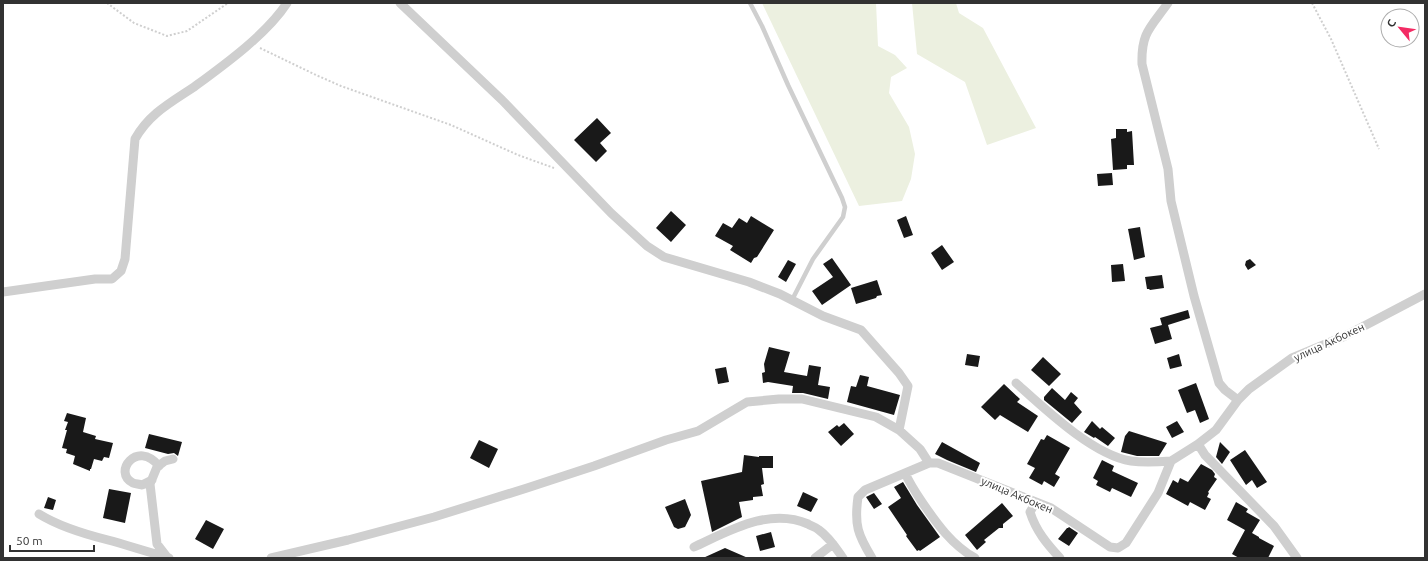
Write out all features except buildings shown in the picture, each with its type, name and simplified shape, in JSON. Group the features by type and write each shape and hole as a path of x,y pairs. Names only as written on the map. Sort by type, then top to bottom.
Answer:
{"street":[{"path":"3,292 95,279 112,279 121,271 125,259 135,139 142,127 152,116 198,84 249,45 282,11 287,3"},
{"path":"400,3 502,100 606,207 647,246 664,257 749,282 792,300 823,316 861,330 898,372 908,386 899,430"},
{"path":"1168,3 1148,28 1142,49 1142,64 1168,169 1171,201 1194,296 1219,383 1225,390 1238,400"},
{"name":"улица Акбокен","path":"929,463 938,463 1052,508 1110,547 1118,548 1126,544 1158,493 1171,461 1198,444 1216,430 1248,389 1292,358 1345,336 1425,294"},
{"path":"1016,383 1041,406 1081,438 1108,453 1130,461 1154,463 1171,461"},
{"path":"271,558 370,534 542,483 666,440 698,431 747,402 779,399 802,399 876,417 899,430 920,449 929,463 865,490 858,497 856,521 860,539 872,558"},
{"path":"1198,444 1205,454 1274,526 1297,558"},
{"path":"152,480 142,485 132,482 127,478 126,467 129,460 134,456 139,455 156,461 159,466"},
{"path":"169,557 157,544 150,484 157,467 165,461 173,459"},
{"path":"905,473 910,485 937,524 952,541 975,558"},
{"path":"1038,503 1032,507 1030,512 1034,524 1046,543 1060,558"},
{"path":"39,514 60,525 96,538 169,557"},
{"path":"694,547 738,527 768,518 797,519 818,529 833,544 843,558"},
{"path":"815,558 833,544"}],"lane":[{"path":"750,3 845,207 843,217 813,259 792,300"}],"path":[{"path":"107,3 134,23 167,36 186,31 228,3"},
{"path":"1312,3 1331,39 1378,149"},
{"path":"244,49 251,47 262,48 328,80 451,125 518,155 554,168"}],"green space":[{"path":"762,3 876,3 878,46 895,55 907,68 891,77 889,93 909,127 915,154 911,179 902,201 859,206"},
{"path":"912,3 956,3 959,13 983,28 1036,128 987,145 965,82 917,54"}]}
